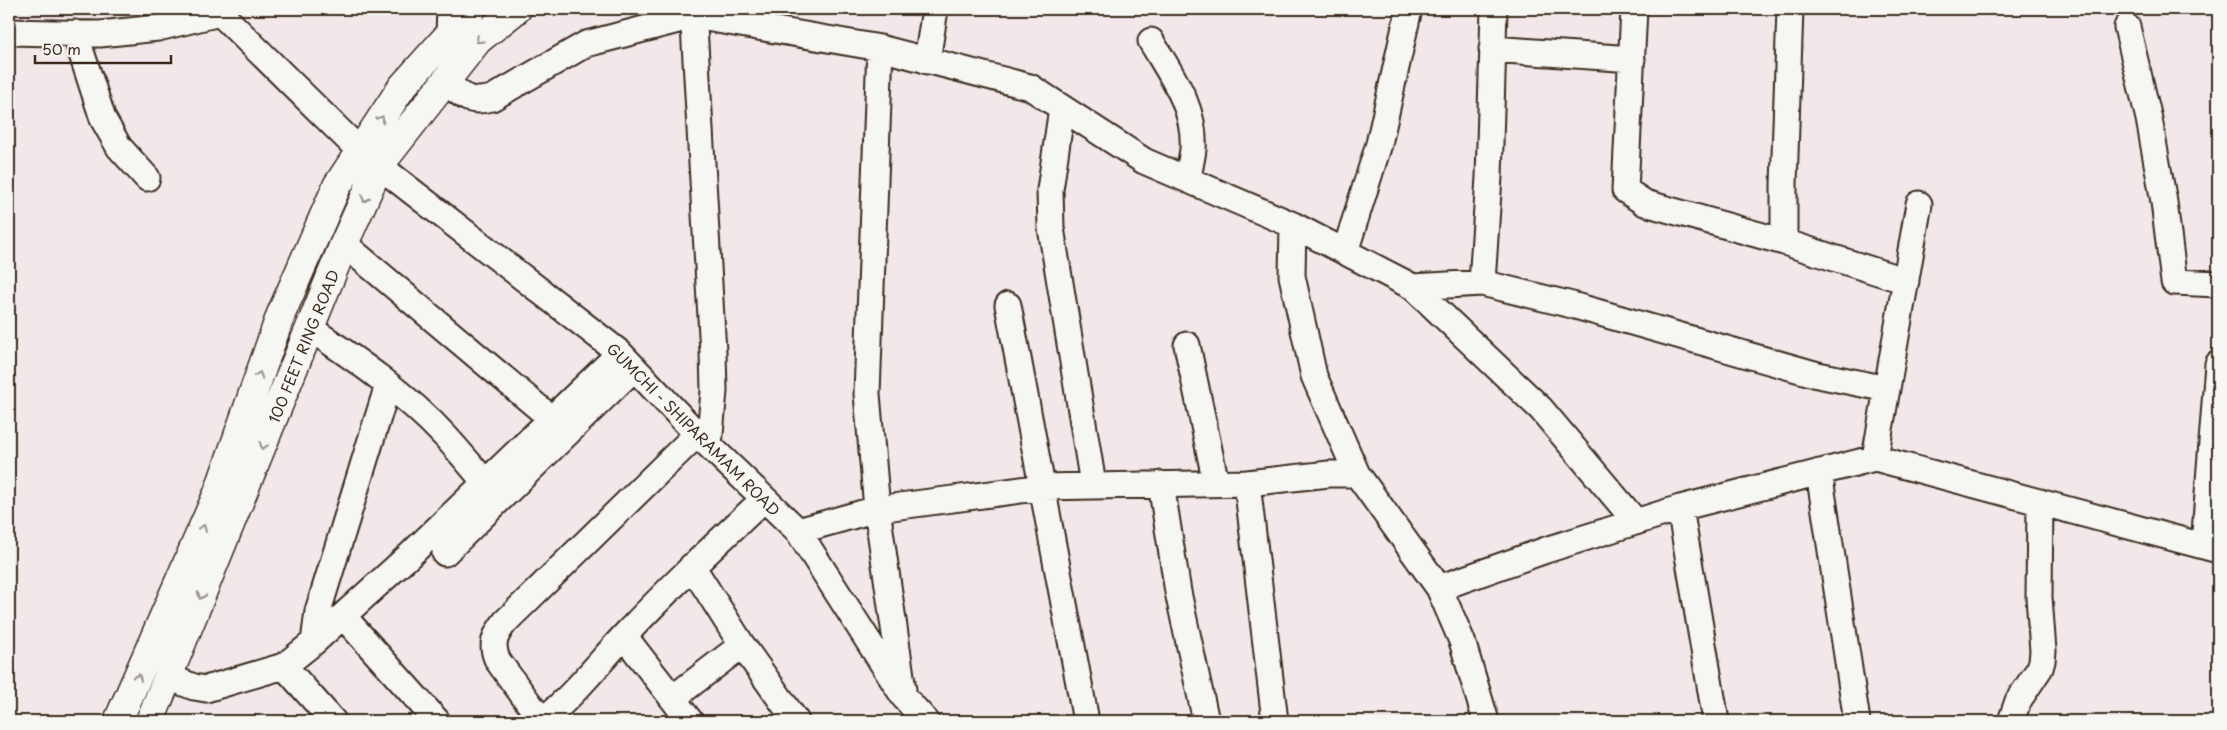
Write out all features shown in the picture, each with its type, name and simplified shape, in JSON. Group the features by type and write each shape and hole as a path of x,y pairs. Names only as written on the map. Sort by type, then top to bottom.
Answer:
{"main road":[{"name":"100 FEET RING ROAD","path":"150,721 311,329 344,244 370,158 402,86 449,21 472,9"},
{"name":"100 FEET RING ROAD","path":"118,721 218,493 281,314 337,186 370,158 445,82 478,40 517,9"}],"street":[{"path":"927,60 935,9"},
{"path":"1344,252 1379,144 1409,9"},
{"path":"1482,283 1494,9"},
{"path":"1634,9 1625,190 1644,203 1784,242 1906,280"},
{"path":"1784,242 1790,9"},
{"path":"9,32 100,34 158,28 218,11"},
{"name":"GUMCHI - SHIPARAMAM ROAD","path":"218,11 370,158 627,360 703,439 798,531 912,712"},
{"path":"693,13 714,352 714,391 703,439 505,622 493,641 493,651 498,661 542,721 566,714 624,636 692,566 764,499"},
{"path":"445,82 466,99 478,102 492,98 586,44 693,13 880,48 1030,87 1144,161 1293,225 1413,287 1541,409 1636,522"},
{"path":"2127,27 2149,119 2164,202 2174,282 2218,284"},
{"path":"75,33 103,119 119,147 147,178"},
{"path":"1151,41 1184,98 1192,124 1193,148 1188,180"},
{"path":"880,48 868,394 877,508 912,712"},
{"path":"1492,49 1632,59"},
{"path":"1062,108 1050,190 1051,228 1093,484"},
{"path":"1875,458 1919,204"},
{"path":"1293,225 1292,276 1314,376 1357,474 1438,588 1462,641 1486,721"},
{"path":"344,244 552,419"},
{"path":"1413,287 1482,283 1572,305 1818,375 1887,388"},
{"path":"1008,305 1086,721"},
{"path":"311,329 388,385 444,435 485,482"},
{"path":"1187,345 1216,483"},
{"path":"168,677 194,688 206,689 284,666 343,616 552,419 627,360"},
{"path":"445,553 627,360"},
{"path":"1438,588 1546,550 1680,508 1875,458 2211,548 2218,364"},
{"path":"314,642 318,611 388,385"},
{"path":"1819,472 1857,721"},
{"path":"798,531 877,508 1043,487 1093,484 1247,483 1329,474 1357,474"},
{"path":"1247,483 1275,721"},
{"path":"1161,484 1178,592 1206,721"},
{"path":"2011,721 2018,702 2042,662 2043,651 2039,597 2040,502"},
{"path":"1680,508 1716,721"},
{"path":"692,566 785,717"},
{"path":"343,616 437,721"},
{"path":"624,636 690,721"},
{"path":"673,698 742,645"},
{"path":"284,666 333,721"}]}
